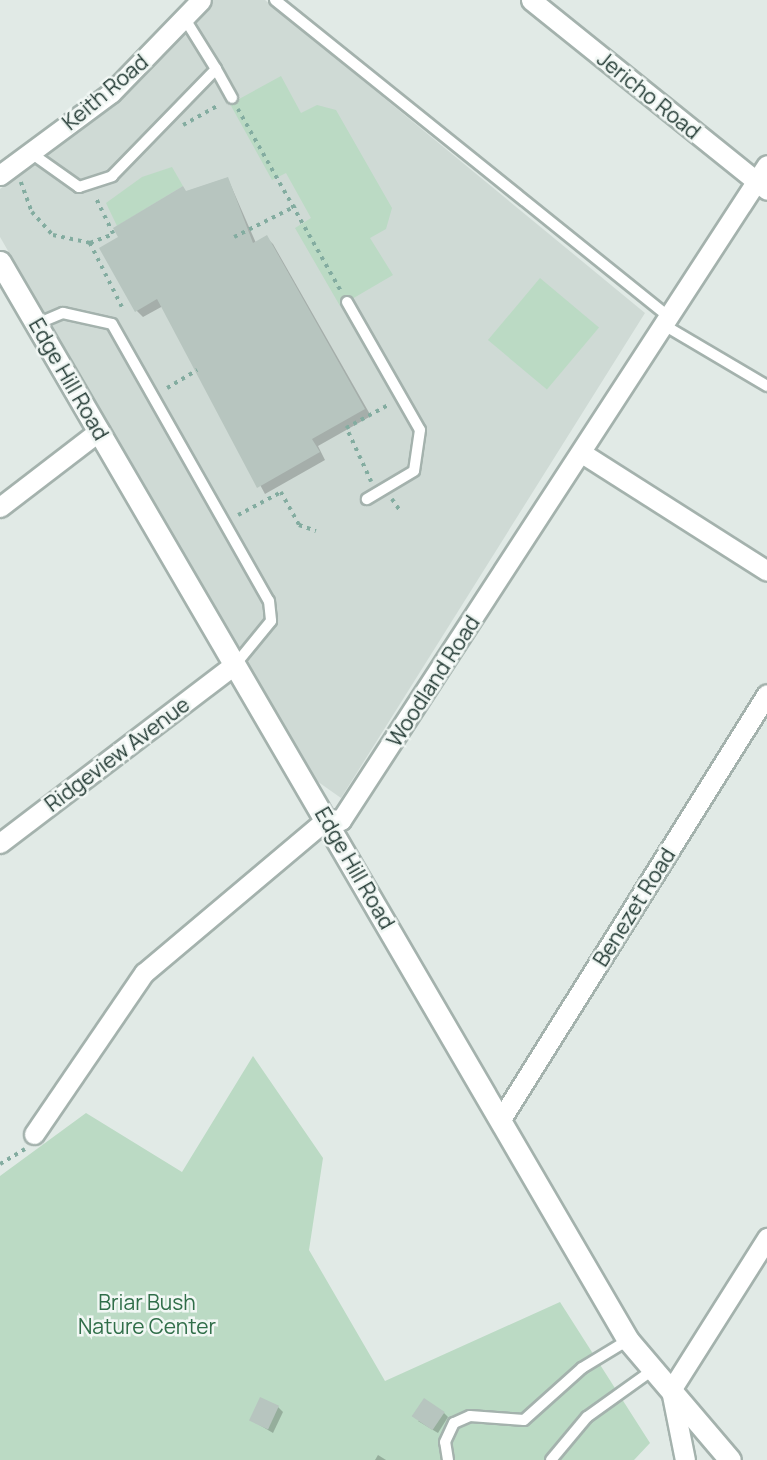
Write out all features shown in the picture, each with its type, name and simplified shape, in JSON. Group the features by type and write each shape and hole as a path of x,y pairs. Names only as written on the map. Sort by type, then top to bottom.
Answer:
{"street":[{"name":"Keith Road","path":"0,175 111,93 201,0"},
{"name":"Jericho Road","path":"531,0 763,179"},
{"name":"Woodland Road","path":"34,1135 144,973 327,819 341,820 666,321 763,179"},
{"name":"Edge Hill Road","path":"0,262 39,323 234,665 327,819 628,1340 730,1460"},
{"path":"0,507 99,431"},
{"path":"582,453 767,571"},
{"name":"Ridgeview Avenue","path":"0,843 234,665"},
{"name":"Benezet Road","path":"501,1119 767,694"},
{"path":"685,1460 671,1390 767,1238"}],"lane":[{"path":"275,0 666,321 767,386"},
{"path":"185,19 232,98"},
{"path":"31,152 79,187 112,176 216,69"},
{"path":"347,302 420,430 421,450 414,471 367,499"},
{"path":"39,323 63,313 112,324 270,601 271,621 234,665"},
{"path":"448,1460 445,1442 454,1423 470,1416 524,1420 582,1368 628,1340"},
{"path":"551,1460 587,1418 654,1369"}],"path":[{"path":"178,128 232,98 296,206 347,302"},
{"path":"20,180 32,212 53,235 90,243 113,234 96,199"},
{"path":"234,237 296,206"},
{"path":"90,243 122,307"},
{"path":"167,387 197,370"},
{"path":"372,483 346,428 401,397"},
{"path":"238,515 281,492 299,525 316,531"},
{"path":"391,497 401,512"},
{"path":"0,1164 23,1152 34,1135"}],"shaded area":[{"path":"213,0 265,0 645,313 341,798 314,779 0,237 0,189 116,99"}],"green space":[{"path":"281,76 301,113 317,105 336,110 392,208 386,229 370,238 393,275 340,306 295,228 311,218 286,173 272,180 230,104"},
{"path":"172,167 183,186 117,226 106,203 142,177"},
{"path":"540,278 599,327 547,390 488,340"},
{"name":"Briar Bush Nature Center","path":"253,1056 323,1158 309,1250 385,1381 560,1302 650,1443 634,1460 0,1460 0,1176 86,1113 182,1172"}],"building":[{"path":"228,177 253,243 267,235 365,409 312,439 320,452 257,488 157,299 135,312 99,248 118,237 113,228 183,186 186,191"},
{"path":"260,1397 279,1406 268,1429 249,1421"},
{"path":"424,1398 445,1412 432,1430 412,1416"}]}
